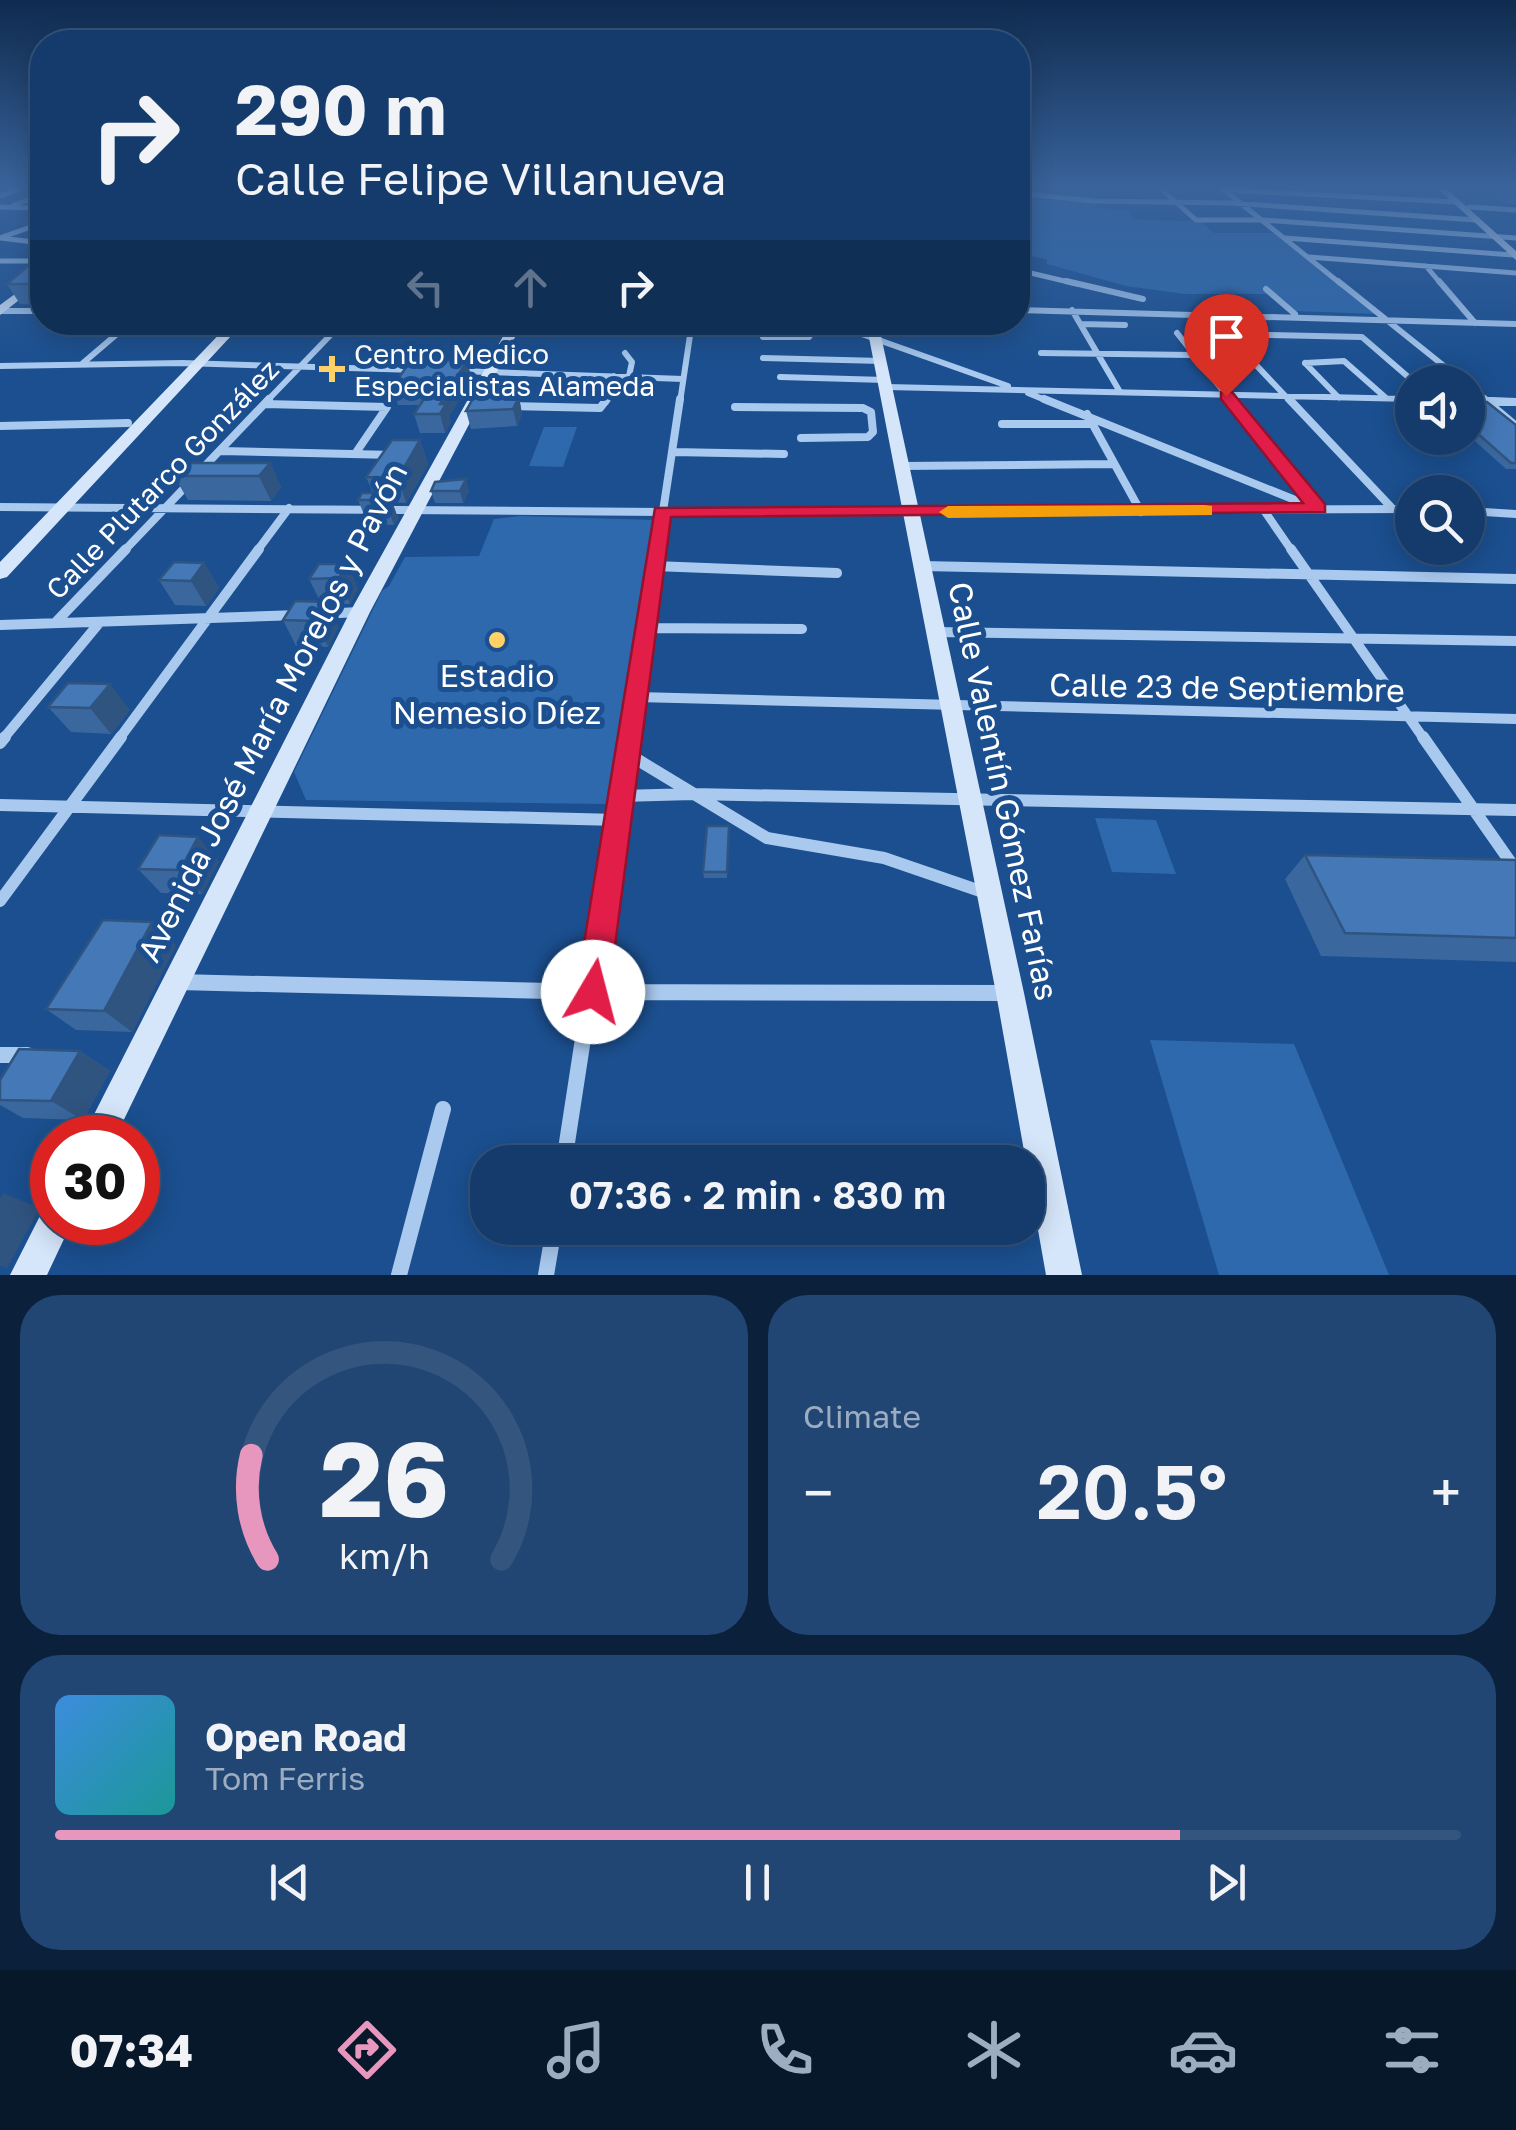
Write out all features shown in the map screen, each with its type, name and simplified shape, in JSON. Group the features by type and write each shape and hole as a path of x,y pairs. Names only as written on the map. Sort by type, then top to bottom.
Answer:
{"main road":[{"path":"5,311 30,288"},
{"path":"0,555 56,507 217,335"},
{"path":"0,573 128,423 224,335"},
{"name":"Avenida José María Morelos y Pavón","path":"110,1115 360,612 444,456 479,405 490,372 510,335"},
{"name":"Calle Valentín Gómez Farías","path":"875,335 1064,1275"},
{"path":"28,1275 43,1245"}],"street":[{"path":"1297,248 1443,365"},
{"path":"1436,248 1515,254"},
{"path":"1308,257 1516,272"},
{"path":"0,260 30,261"},
{"path":"1426,266 1475,322"},
{"path":"1030,274 1142,300"},
{"path":"1090,286 1106,311"},
{"path":"1266,289 1296,315"},
{"path":"1030,310 1516,324"},
{"path":"1072,310 1120,392"},
{"path":"1206,313 1391,508"},
{"path":"1081,324 1125,326"},
{"path":"1177,333 1316,508"},
{"path":"83,364 117,335"},
{"name":"Calle Plutarco González","path":"55,623 330,335"},
{"path":"567,1145 690,335"},
{"path":"763,337 812,335"},
{"path":"863,335 1016,389 1316,508"},
{"path":"1267,335 1362,337 1395,366"},
{"path":"626,353 632,362 629,376"},
{"path":"1041,353 1194,355"},
{"path":"763,358 882,361"},
{"path":"1340,399 1305,363 1337,359 1346,362 1386,399"},
{"path":"0,366 193,363 425,370"},
{"path":"441,371 683,379"},
{"path":"496,406 600,408 606,403 614,376"},
{"path":"780,376 1016,389 1395,399"},
{"path":"1486,400 1516,402"},
{"path":"1486,400 1516,426"},
{"path":"265,404 385,406 387,410 354,454"},
{"path":"735,407 870,411 873,432 868,437 801,438"},
{"path":"872,420 893,419"},
{"path":"1002,424 1089,419"},
{"path":"1089,419 1142,512"},
{"path":"0,426 128,423"},
{"path":"220,450 408,456"},
{"path":"672,452 784,454"},
{"path":"426,456 444,456"},
{"path":"902,466 1113,464"},
{"path":"0,507 662,512 1395,508"},
{"path":"0,901 289,508"},
{"path":"1264,509 1516,870"},
{"path":"1485,512 1516,514"},
{"path":"654,566 837,572"},
{"path":"922,566 1516,578"},
{"path":"0,624 360,612"},
{"name":"Calle Plutarco González","path":"0,743 100,622"},
{"path":"646,628 802,629"},
{"path":"935,632 1516,641"},
{"name":"Calle 23 de Septiembre","path":"637,697 1516,719"},
{"path":"628,754 767,838 900,862 981,888 991,897"},
{"path":"621,796 970,798 1516,810"},
{"path":"0,804 618,820"},
{"path":"178,982 593,992 1010,993"},
{"path":"0,1055 28,1055"},
{"path":"398,1275 443,1108"},
{"path":"546,1275 551,1245"}],"shaded area":[{"path":"1030,248 1296,248 1377,314 1296,311 1276,294 1185,294 1126,286 1047,264 1047,259 1030,256"},
{"path":"544,427 577,427 563,467 529,466"},
{"name":"Estadio Nemesio Díez","path":"520,516 655,520 607,804 306,800 294,772 382,591 405,557 479,556 494,519"},
{"path":"1095,818 1156,820 1176,874 1112,872"},
{"path":"1150,1040 1294,1044 1389,1275 1219,1275"}],"building":[{"path":"30,264 30,284 7,284"},
{"path":"412,359 467,361 440,404 446,404 440,414 414,414 432,387 392,387"},
{"path":"475,395 519,397 513,409 466,411"},
{"path":"1485,402 1516,425 1516,463 1485,440"},
{"path":"392,440 420,440 398,478 366,477"},
{"path":"186,463 270,463 259,476 174,476"},
{"path":"466,479 460,491 431,491 435,482"},
{"path":"362,493 389,493 385,500 358,500"},
{"path":"174,562 204,563 191,581 159,580"},
{"path":"319,564 347,564 339,578 309,579"},
{"path":"295,601 326,602 315,621 283,620"},
{"path":"68,683 110,684 90,708 48,707"},
{"path":"707,826 729,826 727,872 703,872"},
{"path":"159,835 198,837 180,870 138,869"},
{"path":"1305,855 1516,860 1516,938 1345,933"},
{"path":"103,920 152,922 104,1011 46,1009"},
{"path":"19,1049 80,1051 51,1101 0,1100 0,1080"}],"slow traffic":[{"path":"948,512 1205,510"}],"place":[{"name":"Centro Medico Especialistas Alameda","path":"332,369"},
{"name":"Estadio Nemesio Díez","path":"497,640"}],"route":[{"path":"593,992 662,512 1318,508 1226,396"}]}
